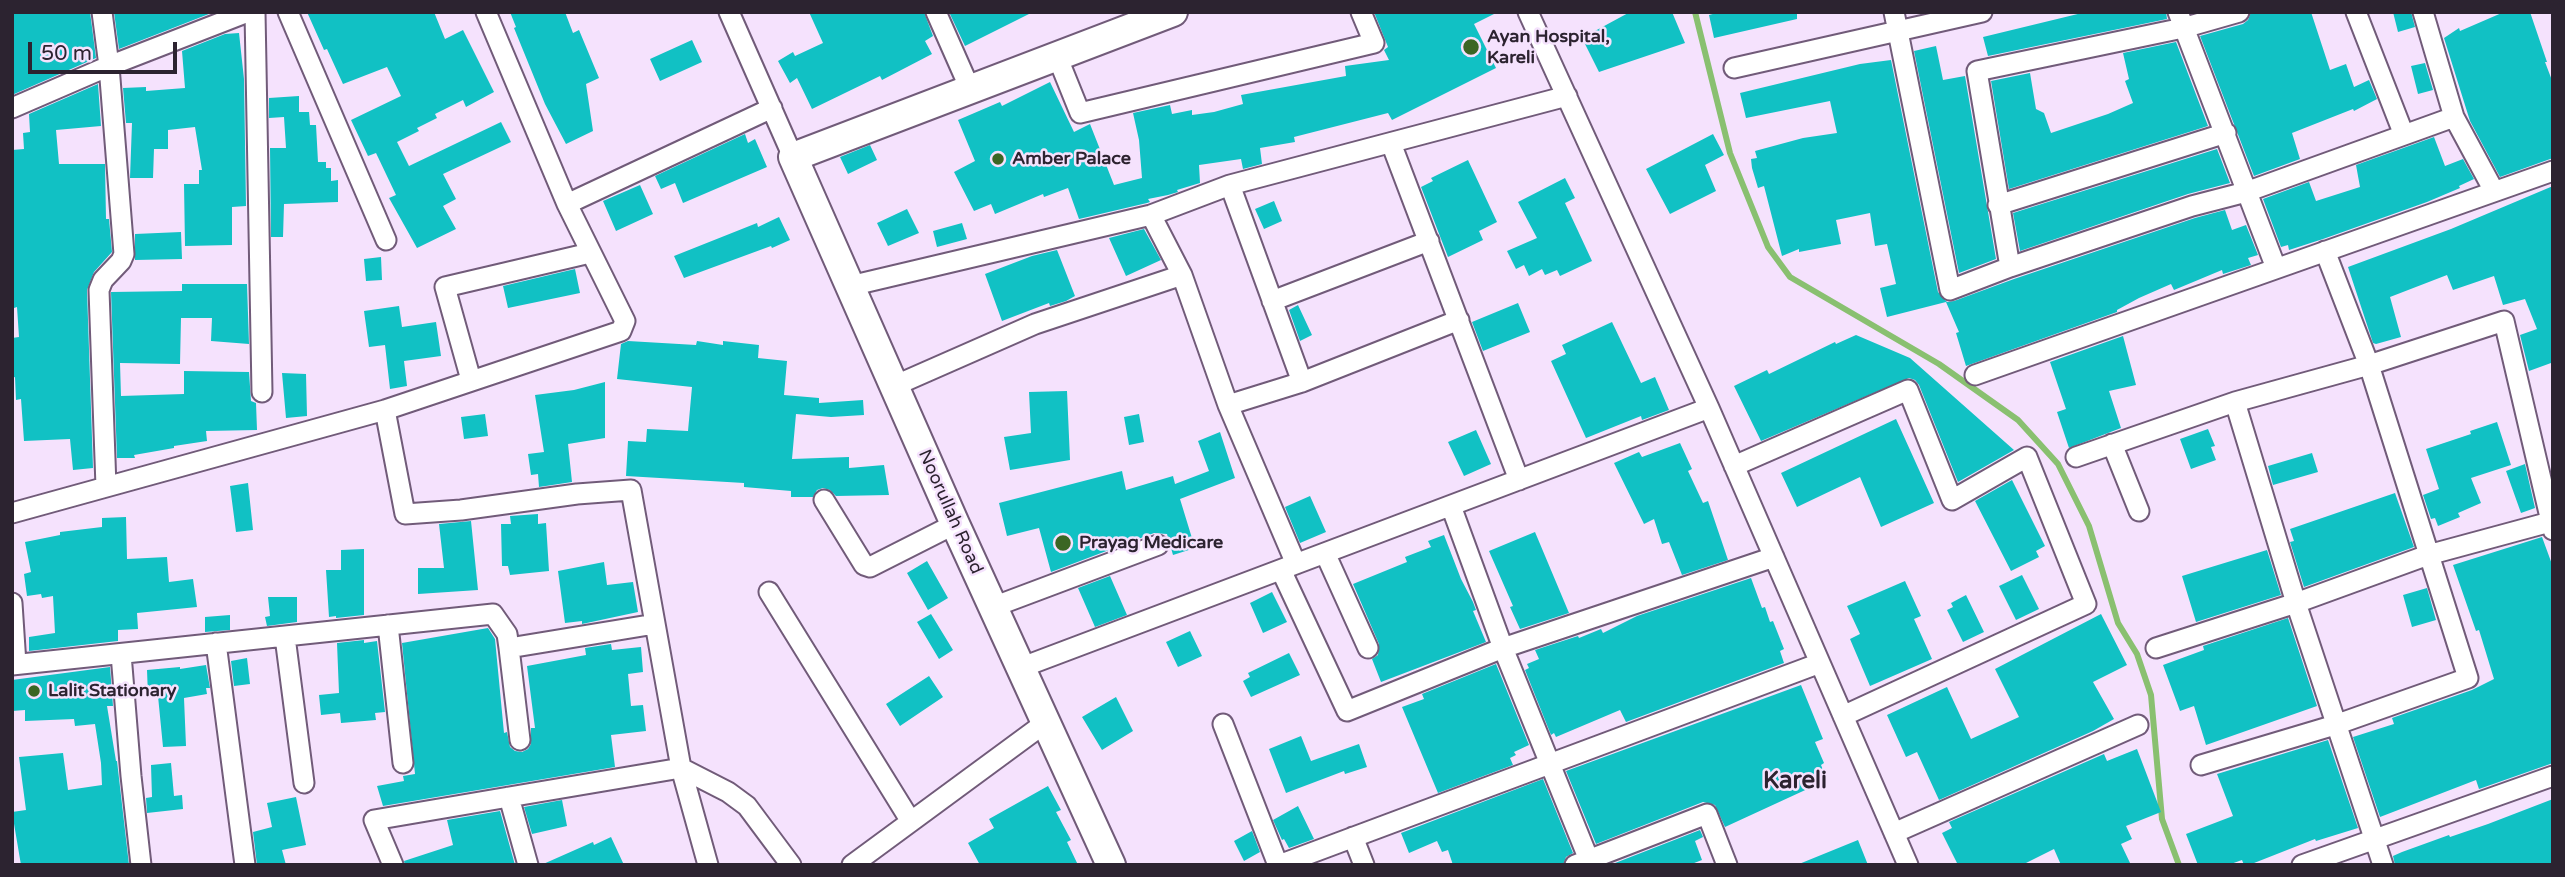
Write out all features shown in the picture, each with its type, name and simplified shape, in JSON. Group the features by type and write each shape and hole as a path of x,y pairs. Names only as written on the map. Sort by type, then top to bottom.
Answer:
{"main road":[{"path":"793,157 1173,12"},
{"name":"Noorullah Road","path":"793,157 1020,668 1111,865"}],"street":[{"path":"102,12 124,254 103,280 99,290 106,487"},
{"path":"12,108 109,66 248,12"},
{"path":"255,12 262,392"},
{"path":"288,12 386,240"},
{"path":"12,513 386,410 621,331 625,321 567,204 486,12"},
{"path":"729,12 793,157"},
{"path":"936,12 970,89"},
{"path":"1057,56 1080,113 1374,43 1361,12"},
{"path":"1528,12 1709,408 1908,865"},
{"path":"1734,68 1897,21 1982,12"},
{"path":"2010,267 1977,71 2181,20 2239,12"},
{"path":"2356,12 2404,135"},
{"path":"2423,12 2454,117 2494,191"},
{"path":"2181,20 2276,268"},
{"path":"1897,21 1950,290 2192,206 2246,192 2454,117"},
{"path":"850,286 1151,215 1230,184 1567,96"},
{"path":"567,204 772,108"},
{"path":"1998,205 2225,133"},
{"path":"1391,143 1519,480"},
{"path":"1975,375 2553,171"},
{"path":"1230,184 1302,382"},
{"path":"1151,215 1182,275 1288,567 1347,711 1503,648 1774,558"},
{"path":"1272,301 1429,241"},
{"path":"2202,765 2335,725 2468,678 2369,365 2325,251"},
{"path":"471,380 445,286 590,254"},
{"path":"894,386 1035,324 1182,275"},
{"path":"1228,405 1302,382 1459,320"},
{"path":"2076,457 2235,402 2369,365 2504,321 2551,526 2428,555 2296,603 2156,648"},
{"path":"1734,466 1908,390 1952,500 2027,457 2086,604 1843,716"},
{"path":"2235,402 2335,725 2384,865"},
{"path":"1020,668 1709,408"},
{"path":"386,410 405,514 631,490 681,768 708,865"},
{"path":"2112,444 2139,512"},
{"path":"824,500 864,565 870,567 956,524"},
{"path":"1451,506 1585,863 1707,814 1727,865"},
{"path":"993,607 1158,545"},
{"path":"1325,553 1368,648"},
{"path":"769,592 910,820"},
{"path":"12,603 14,665 493,614 507,634 520,740"},
{"path":"509,648 655,624"},
{"path":"388,625 403,763"},
{"path":"285,637 304,783"},
{"path":"216,643 245,865"},
{"path":"121,654 141,865"},
{"path":"1223,724 1278,865 1820,663"},
{"path":"852,865 1045,723"},
{"path":"1894,833 2137,725"},
{"path":"393,865 374,820 681,768 727,792 747,806 791,865"},
{"path":"2302,865 2553,776"},
{"path":"509,797 528,865"},
{"path":"1353,836 1364,865"}],"building":[{"path":"12,12 90,12 96,58 12,95"},
{"path":"114,12 214,12 119,49"},
{"path":"307,12 434,12 445,39 463,30 494,92 466,107 463,100 435,114 437,118 397,142 409,166 501,122 511,142 443,174 456,199 443,206 456,229 417,248 389,198 396,195 376,153 368,156 351,120 401,96 387,67 343,84"},
{"path":"510,12 565,12 573,33 579,30 599,78 586,84 593,131 566,144 545,104"},
{"path":"809,12 924,12 933,36 925,41 932,54 882,80 880,76 812,109 797,78 790,83 778,61 793,52 795,56 823,43"},
{"path":"949,12 1033,12 965,46"},
{"path":"1374,12 1498,12 1474,24 1496,68 1392,120 1388,113 1294,137 1295,142 1260,148 1262,164 1243,169 1241,159 1199,165 1200,183 1177,190 1178,192 1148,199 1150,202 1147,203 1079,219 1068,188 1044,197 1043,194 995,214 991,204 974,211 954,172 975,161 958,120 1000,102 1002,106 1050,82 1074,132 1090,124 1114,185 1142,178 1139,140 1133,113 1170,105 1172,114 1192,110 1192,115 1214,112 1243,104 1241,95 1346,76 1345,66 1389,60 1384,50 1388,47"},
{"path":"1630,12 1672,12 1685,43 1599,72 1582,38"},
{"path":"1720,12 1797,12 1797,19 1714,38 1709,15"},
{"path":"2086,12 2166,12 2167,19 1988,56 1983,37"},
{"path":"2251,12 2311,12 2330,70 2346,64 2354,87 2369,80 2377,99 2354,111 2353,109 2292,133 2300,159 2254,176 2200,36 2243,24"},
{"path":"2393,12 2411,12 2415,27 2398,32"},
{"path":"2504,12 2530,12 2547,62 2553,83 2553,158 2500,177 2470,121 2444,38 2459,28 2460,31"},
{"path":"239,33 244,79 246,206 232,207 232,245 185,246 184,184 199,184 199,170 202,170 195,127 168,130 168,149 154,149 153,178 130,178 132,123 126,123 123,88 146,87 146,91 185,88 182,51 225,34"},
{"path":"692,40 702,62 660,81 650,59"},
{"path":"2176,42 2208,126 2009,189 1991,81 2030,73 2036,109 2044,113 2051,133 2133,103 2125,81 2129,79 2123,53"},
{"path":"1936,46 1943,80 1965,76 1996,259 1959,273 1914,51"},
{"path":"1891,60 1938,292 1947,302 2225,210 2232,230 2246,225 2258,255 2248,258 2251,265 2223,274 2222,270 2174,290 2171,284 2139,298 2117,312 1966,366 1956,333 1959,332 1946,302 1887,317 1880,288 1896,284 1887,244 1875,246 1870,213 1836,220 1841,244 1799,252 1799,249 1782,256 1764,186 1758,188 1752,168 1751,159 1757,158 1755,151 1803,138 1837,133 1830,101 1746,118 1740,93 1860,64"},
{"path":"2425,63 2433,90 2418,94 2411,66"},
{"path":"98,84 101,126 56,130 59,164 105,164 106,219 109,219 112,252 94,272 87,290 93,468 73,470 70,439 24,441 21,399 16,400 15,377 12,378 12,338 19,337 12,276 12,150 24,149 23,133 30,132 29,114"},
{"path":"299,96 299,112 309,112 310,125 316,125 318,162 326,162 326,168 331,168 331,181 338,180 338,202 284,204 283,237 271,237 270,148 286,148 284,117 269,118 269,98"},
{"path":"745,134 748,143 755,139 767,167 683,203 675,183 661,189 655,176"},
{"path":"1713,134 1724,155 1705,165 1716,191 1670,214 1646,169"},
{"path":"2434,137 2445,166 2463,159 2474,179 2427,202 2323,239 2289,250 2288,245 2281,247 2263,199 2309,182 2316,201 2360,187 2356,165"},
{"path":"870,145 877,160 848,174 840,157"},
{"path":"2217,149 2230,183 2188,194 2020,251 2013,213"},
{"path":"1468,160 1497,222 1479,231 1483,240 1448,257 1421,187 1433,181 1431,178"},
{"path":"1565,178 1575,198 1565,203 1592,261 1560,276 1557,270 1545,275 1542,269 1529,276 1524,265 1516,269 1507,251 1537,238 1518,202"},
{"path":"640,185 653,214 616,231 603,201"},
{"path":"2553,186 2553,365 2551,363 2529,371 2520,335 2537,329 2525,299 2503,305 2494,276 2453,290 2447,275 2390,297 2401,337 2373,343 2348,267 2451,229"},
{"path":"1274,201 1282,221 1264,229 1255,209"},
{"path":"907,209 919,233 888,246 877,223"},
{"path":"779,217 790,240 684,278 674,256"},
{"path":"962,223 967,239 937,247 933,231"},
{"path":"1144,229 1161,260 1126,276 1109,238"},
{"path":"181,232 182,259 135,260 135,234"},
{"path":"1057,250 1075,296 1002,321 985,274 1032,256"},
{"path":"381,257 382,280 366,281 364,259"},
{"path":"575,269 580,293 508,308 503,286"},
{"path":"182,284 247,284 249,344 211,341 212,318 181,318 180,364 120,363 121,396 184,394 184,371 249,372 251,401 256,403 257,430 206,431 207,441 134,455 135,458 117,458 111,292 182,291"},
{"path":"1518,303 1530,332 1483,351 1472,322"},
{"path":"1298,305 1312,335 1300,341 1289,310"},
{"path":"399,306 402,327 436,322 441,356 404,361 407,386 390,389 385,345 369,347 364,311"},
{"path":"1612,322 1641,383 1655,377 1669,410 1642,420 1641,416 1586,438 1551,361 1566,354 1562,345"},
{"path":"1856,335 1910,358 2014,450 1958,482 1919,385 1909,378 1761,441 1734,386 1767,370 1769,374 1835,342 1836,344"},
{"path":"2123,336 2136,385 2109,391 2121,428 2069,448 2057,412 2066,409 2050,362"},
{"path":"628,341 696,345 697,341 723,345 723,341 759,345 758,358 787,361 784,395 819,398 819,403 863,400 864,415 831,417 796,414 792,459 849,457 849,468 884,465 889,495 836,496 823,488 817,490 813,497 791,497 791,491 744,487 744,483 626,476 628,441 646,442 647,429 688,431 692,387 617,379 621,344"},
{"path":"282,373 306,374 307,416 286,418"},
{"path":"605,382 605,438 568,444 572,482 539,487 538,474 531,475 528,454 544,452 535,395 574,390"},
{"path":"1067,391 1070,460 1010,470 1004,437 1031,433 1029,392"},
{"path":"485,414 488,436 464,439 461,417"},
{"path":"1139,414 1144,442 1129,445 1124,417"},
{"path":"1896,419 1934,503 1881,527 1860,477 1797,507 1781,473"},
{"path":"2497,422 2511,465 2471,478 2481,503 2458,513 2460,517 2438,526 2435,518 2431,519 2423,495 2439,489 2426,449"},
{"path":"2208,429 2215,446 2211,447 2216,460 2191,469 2180,439"},
{"path":"1476,430 1491,464 1464,476 1448,442"},
{"path":"1220,432 1235,478 1180,499 1195,548 1173,555 1167,534 1154,533 1051,572 1039,528 1007,536 999,503 1122,471 1126,490 1173,476 1175,484 1209,471 1198,441"},
{"path":"1680,443 1692,469 1688,471 1703,503 1708,501 1728,560 1682,575 1669,542 1662,544 1654,519 1644,524 1614,463 1639,452 1642,457"},
{"path":"2312,453 2318,472 2273,485 2268,466"},
{"path":"2525,464 2535,508 2521,513 2506,471"},
{"path":"2012,480 2045,546 2036,551 2039,557 2011,571 1975,501"},
{"path":"248,483 253,530 236,532 230,486"},
{"path":"2395,493 2414,547 2304,587 2290,542 2294,541 2290,529"},
{"path":"1310,496 1326,532 1300,543 1285,507"},
{"path":"538,514 538,524 546,523 549,571 510,575 508,566 502,566 501,524 511,524 510,516"},
{"path":"126,517 127,559 167,557 169,582 193,579 197,607 137,613 138,629 118,630 118,641 29,651 29,637 55,633 53,596 27,596 24,574 31,572 25,542 60,535 60,532 102,527 102,518"},
{"path":"471,521 478,590 418,594 418,568 444,568 439,524"},
{"path":"1535,532 1569,613 1520,629 1489,551"},
{"path":"1444,535 1473,602 1476,610 1473,611 1486,642 1381,682 1372,659 1378,655 1379,644 1353,584 1407,562 1405,557 1431,547 1428,541"},
{"path":"2542,537 2553,567 2553,763 2479,789 2476,780 2380,817 2353,737 2394,724 2392,718 2472,690 2494,679 2479,630 2476,631 2453,565"},
{"path":"364,549 364,615 329,617 326,570 341,570 341,550"},
{"path":"2267,550 2281,595 2196,622 2182,576"},
{"path":"927,561 948,598 928,610 907,573"},
{"path":"604,562 607,585 633,582 638,612 582,624 582,621 565,623 558,571"},
{"path":"2022,575 2039,609 2016,620 1999,586"},
{"path":"1110,576 1127,615 1095,627 1078,588"},
{"path":"1751,578 1762,608 1765,607 1770,622 1773,621 1784,649 1780,651 1784,663 1626,722 1620,710 1556,737 1554,733 1551,735 1525,670 1529,668 1527,664 1539,659 1535,650 1601,629 1603,633 1637,616"},
{"path":"1905,581 1921,616 1914,619 1932,659 1870,686 1850,639 1860,634 1847,606"},
{"path":"2427,588 2436,620 2412,627 2403,595"},
{"path":"1272,592 1287,622 1263,633 1250,603"},
{"path":"1966,595 1984,632 1963,642 1947,610 1953,607 1951,603"},
{"path":"268,597 297,597 297,622 267,626 265,617 270,616"},
{"path":"931,614 953,650 939,659 917,622"},
{"path":"2101,614 2127,665 2093,682 2114,719 1939,800 1917,752 1906,757 1887,715 1947,687 1971,739 2019,717 1995,669"},
{"path":"230,615 230,630 205,632 205,617"},
{"path":"2288,618 2317,706 2206,745 2194,706 2180,711 2163,665 2204,650 2203,646"},
{"path":"488,628 495,639 504,733 507,732 510,747 515,751 528,749 531,744 531,728 535,728 527,666 586,655 585,648 611,644 612,650 641,647 643,672 628,674 631,706 643,705 646,731 611,735 615,767 383,806 377,786 404,781 403,776 415,774 402,643"},
{"path":"1190,631 1202,656 1178,667 1166,642"},
{"path":"364,640 364,643 377,641 385,712 375,713 376,720 341,723 340,713 321,715 319,695 339,693 337,643"},
{"path":"1289,653 1300,675 1251,697 1243,681 1250,677 1248,673"},
{"path":"247,658 250,684 234,686 231,661"},
{"path":"1496,664 1529,745 1514,752 1516,755 1510,758 1513,765 1438,793 1402,707 1424,699 1422,694"},
{"path":"206,665 210,688 206,688 207,694 184,698 186,746 163,747 158,696 148,696 147,670"},
{"path":"110,667 113,706 107,706 117,761 129,865 21,865 12,812 26,810 19,757 63,753 68,790 102,785 101,763 95,724 75,726 74,719 25,721 25,710 12,711 12,680"},
{"path":"929,676 943,697 900,726 886,704"},
{"path":"1801,685 1823,739 1815,742 1824,763 1821,765 1827,780 1725,827 1715,805 1703,802 1596,844 1566,771"},
{"path":"1116,697 1133,731 1102,750 1082,717"},
{"path":"1301,736 1311,761 1359,744 1367,767 1345,774 1344,771 1286,793 1269,749"},
{"path":"2328,740 2358,828 2316,841 2315,839 2249,865 2244,865 2242,860 2228,865 2198,865 2186,834 2233,816 2217,774"},
{"path":"2137,749 2161,812 2126,826 2132,839 2121,844 2131,865 2061,865 2054,849 2022,865 1958,865 1942,833 1952,828 1949,822 2104,754 2107,761"},
{"path":"171,763 174,796 182,795 183,809 147,813 146,798 152,797 151,765"},
{"path":"1543,779 1573,853 1566,857 1563,865 1453,865 1448,850 1442,852 1437,841 1409,853 1401,833"},
{"path":"1048,786 1061,810 1056,812 1071,840 1067,842 1078,865 980,865 968,843 994,828 989,819"},
{"path":"296,797 306,845 282,850 286,865 257,865 253,832 272,827 267,803"},
{"path":"2553,799 2553,865 2395,865 2393,856 2402,852"},
{"path":"562,800 567,826 532,834 524,807"},
{"path":"1298,806 1314,839 1289,848 1284,839 1282,840 1273,820"},
{"path":"500,811 515,865 405,865 404,861 453,845 447,820"},
{"path":"1700,830 1703,837 1695,841 1702,860 1689,865 1610,865"},
{"path":"1252,831 1260,852 1244,861 1234,841"},
{"path":"611,837 624,865 541,865 593,842 594,845"},
{"path":"1858,840 1868,865 1799,864"}],"waterway":[{"path":"1695,12 1730,153 1768,247 1790,277 1939,364 2018,420 2058,464 2089,526 2118,623 2137,654 2151,695 2162,819 2179,865"}],"place":[{"name":"Ayan Hospital, Kareli","path":"1471,47"},
{"name":"Amber Palace","path":"998,159"},
{"name":"Prayag Medicare","path":"1063,543"},
{"name":"Lalit Stationary","path":"34,691"}],"district":[{"name":"Kareli","path":"1795,782"}]}
